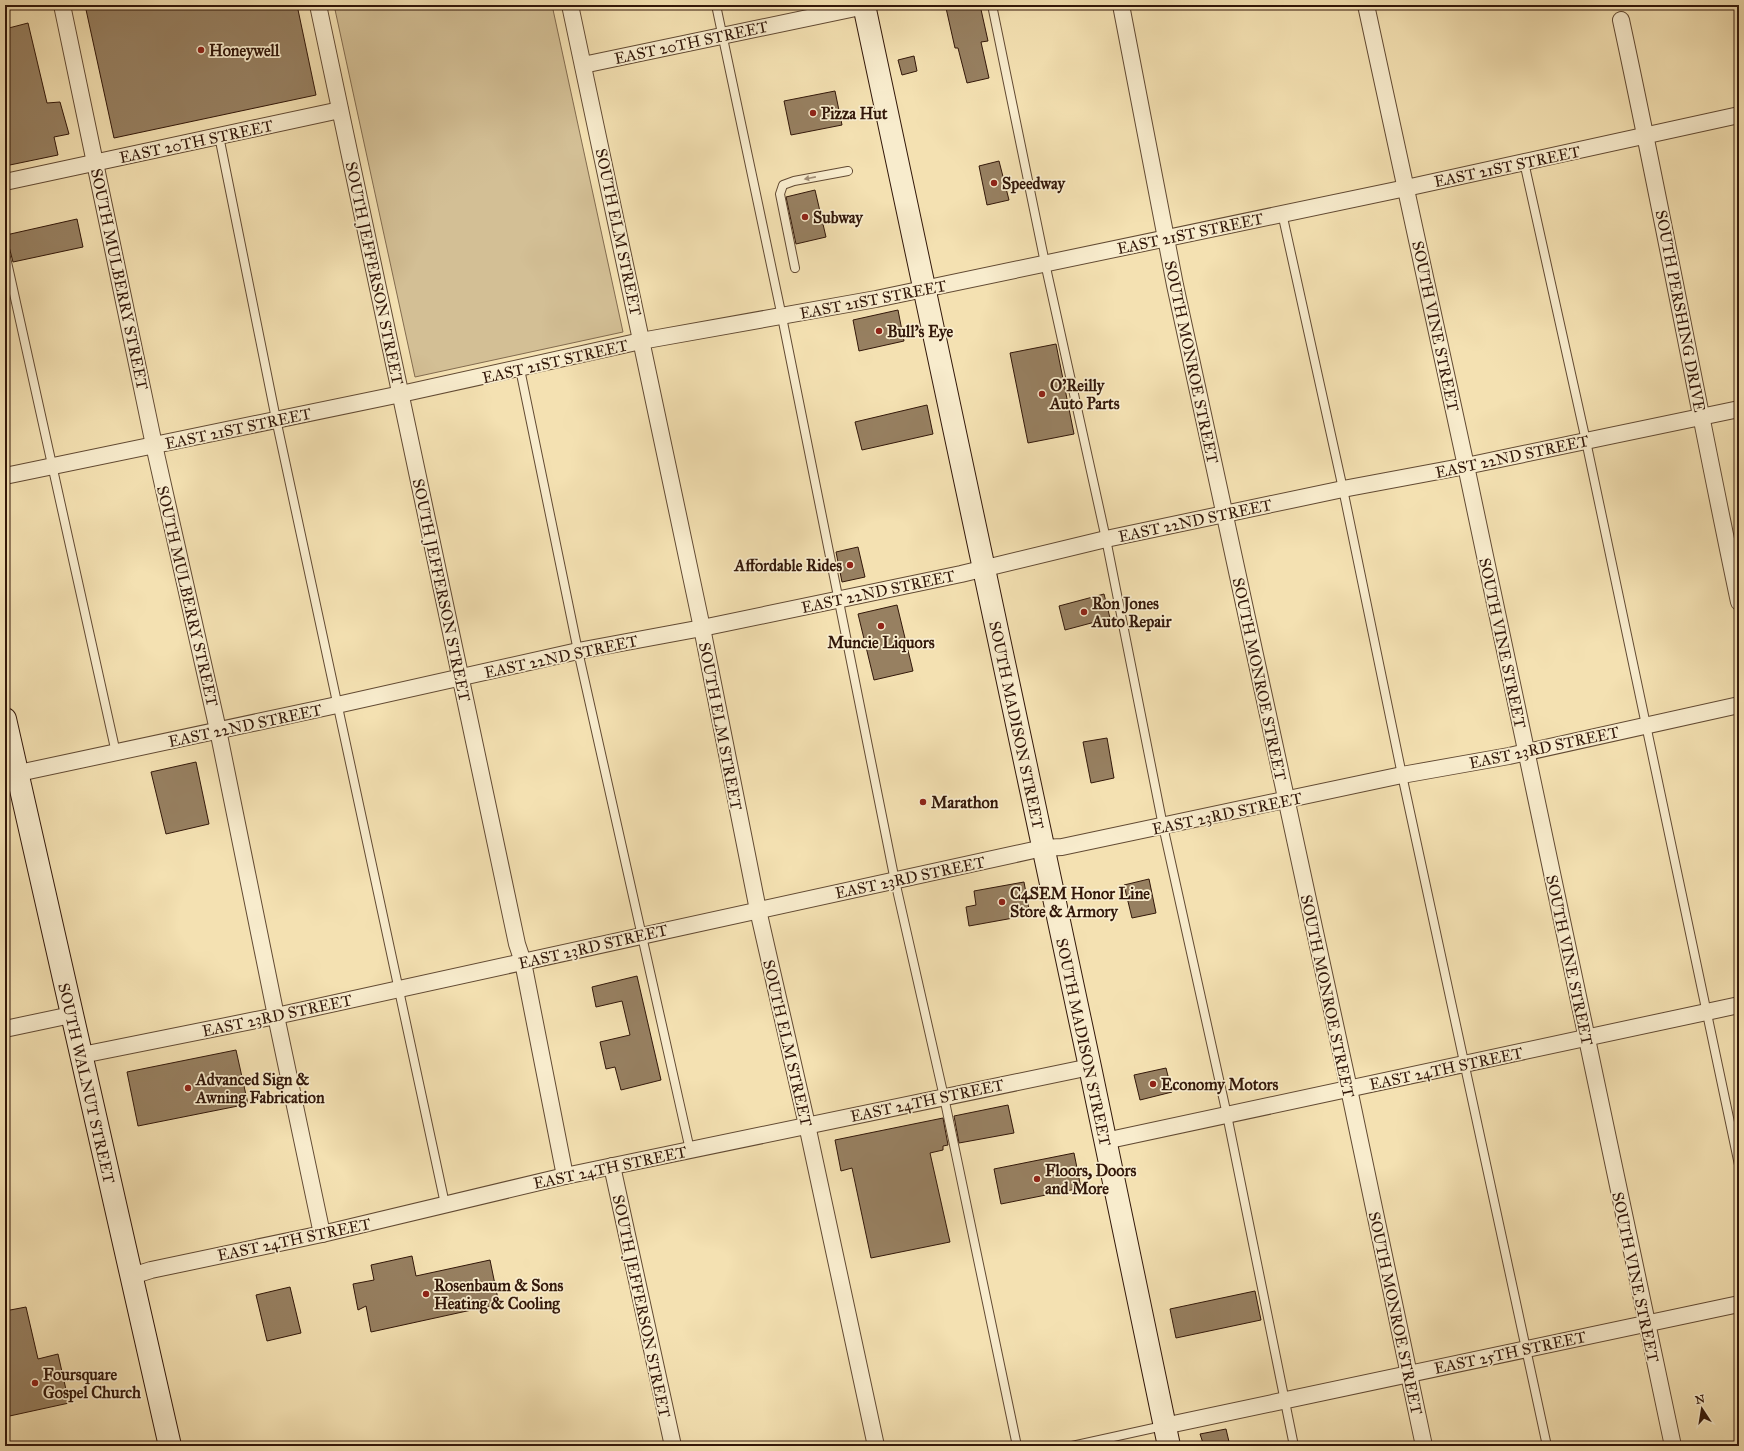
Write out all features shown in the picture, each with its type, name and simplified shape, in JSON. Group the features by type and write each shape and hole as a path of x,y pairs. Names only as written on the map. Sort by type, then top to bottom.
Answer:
{"main road":[{"name":"SOUTH MADISON STREET","path":"866,5 924,289 1090,1068 1166,1436"},
{"name":"SOUTH WALNUT STREET","path":"5,719 11,775 82,1055 170,1446"}],"street":[{"name":"SOUTH MULBERRY STREET","path":"62,5 154,445 218,730 322,1234"},
{"name":"SOUTH JEFFERSON STREET","path":"318,5 517,944 523,962 565,1176"},
{"name":"SOUTH ELM STREET","path":"570,5 702,628 758,910 807,1125 876,1446"},
{"name":"EAST 20TH STREET","path":"583,65 866,5"},
{"name":"SOUTH MONROE STREET","path":"1121,5 1166,238 1224,515 1349,1089 1424,1446"},
{"name":"SOUTH VINE STREET","path":"1366,5 1466,466 1672,1446"},
{"name":"SOUTH PERSHING DRIVE","path":"1621,20 1646,135 1711,468 1739,602"},
{"name":"EAST 20TH STREET","path":"5,182 340,110"},
{"name":"EAST 21ST STREET","path":"5,476 520,369 641,342 782,317 924,289 1406,188 1739,115"},
{"name":"EAST 22ND STREET","path":"11,775 337,706 578,651 702,628 960,574 1106,539 1344,489 1702,418 1739,409"},
{"name":"EAST 23RD STREET","path":"82,1055 398,990 642,935 1043,848 1062,847 1402,776 1526,752 1739,705"},
{"name":"EAST 24TH STREET","path":"1105,1140 1739,1005"},
{"path":"5,1029 71,1015"},
{"name":"EAST 24TH STREET","path":"132,1276 152,1270 322,1234 565,1176 1090,1068"},
{"name":"SOUTH JEFFERSON STREET","path":"612,1166 673,1446"},
{"name":"EAST 25TH STREET","path":"1166,1436 1284,1400 1739,1304"}],"lane":[{"path":"716,5 782,317 895,881 944,1097 1017,1446"},
{"path":"992,5 1045,263 1106,539 1163,826 1227,1115 1294,1446"},
{"path":"219,136 276,419 445,1204"},
{"path":"1524,162 1586,441 1739,1165"},
{"path":"795,268 780,194 782,186 794,181 848,171"},
{"path":"1282,214 1344,489 1402,776 1547,1446"},
{"path":"5,253 116,753"},
{"path":"520,369 578,651 690,1150"},
{"path":"1072,1446 1166,1436"}],"shaded area":[{"path":"334,5 552,5 623,332 415,377"}],"building":[{"name":"Honeywell","path":"85,5 297,5 316,95 114,138"},
{"path":"961,5 980,5 988,41 981,42 989,78 967,83 958,48 955,48 946,8"},
{"path":"28,23 47,103 60,102 69,134 54,137 58,155 5,166 5,29"},
{"path":"914,56 917,71 902,75 898,60"},
{"name":"Pizza Hut","path":"835,91 842,125 791,135 784,101"},
{"name":"Speedway","path":"999,161 1009,200 987,205 979,166"},
{"name":"Subway","path":"815,190 826,237 796,244 786,197"},
{"path":"77,219 83,247 13,262 6,235"},
{"name":"Bull's Eye","path":"898,310 904,341 859,351 853,320"},
{"name":"O'Reilly Auto Parts","path":"1056,344 1074,434 1028,443 1010,353"},
{"path":"927,405 933,434 862,450 855,422"},
{"name":"Affordable Rides","path":"858,547 865,577 842,582 836,552"},
{"name":"Ron Jones Auto Repair","path":"1104,594 1110,618 1065,630 1059,606"},
{"path":"897,605 913,671 874,680 858,614"},
{"path":"1107,738 1114,778 1091,783 1083,742"},
{"path":"196,762 209,824 166,834 151,772"},
{"path":"1149,879 1156,913 1132,918 1124,885"},
{"name":"C4SEM Honor Line Store & Armory","path":"1024,882 1030,915 969,926 966,907 976,905 974,891"},
{"path":"637,976 661,1080 621,1090 615,1067 606,1069 600,1042 630,1035 622,1001 596,1007 592,987"},
{"name":"Advanced Sign & Awning Fabrication","path":"236,1050 248,1104 138,1126 127,1072"},
{"name":"Economy Motors","path":"1166,1068 1172,1092 1140,1100 1134,1075"},
{"path":"1008,1105 1014,1133 959,1143 954,1116"},
{"path":"943,1118 948,1145 943,1146 943,1150 930,1153 950,1242 871,1258 852,1168 841,1171 835,1140"},
{"name":"Floors, Doors and More","path":"1074,1153 1081,1188 1001,1204 994,1169"},
{"name":"Rosenbaum & Sons Heating & Cooling","path":"412,1256 416,1276 490,1260 499,1304 371,1332 366,1306 358,1310 353,1284 374,1280 371,1265"},
{"path":"290,1287 301,1333 267,1341 256,1295"},
{"path":"1255,1291 1261,1320 1176,1338 1170,1309"},
{"name":"Foursquare Gospel Church","path":"26,1307 38,1359 58,1354 69,1403 5,1417 5,1311"},
{"path":"1226,1429 1230,1446 1204,1446 1200,1434"}],"place":[{"name":"Honeywell","path":"201,50"},
{"name":"Pizza Hut","path":"813,113"},
{"name":"Speedway","path":"994,183"},
{"name":"Subway","path":"805,217"},
{"name":"Bull's Eye","path":"879,331"},
{"name":"O'Reilly Auto Parts","path":"1042,394"},
{"name":"Affordable Rides","path":"850,565"},
{"name":"Ron Jones Auto Repair","path":"1084,612"},
{"name":"Muncie Liquors","path":"881,626"},
{"name":"Marathon","path":"923,802"},
{"name":"C4SEM Honor Line Store & Armory","path":"1002,902"},
{"name":"Economy Motors","path":"1153,1084"},
{"name":"Advanced Sign & Awning Fabrication","path":"188,1088"},
{"name":"Floors, Doors and More","path":"1037,1179"},
{"name":"Rosenbaum & Sons Heating & Cooling","path":"426,1294"},
{"name":"Foursquare Gospel Church","path":"35,1383"}]}
